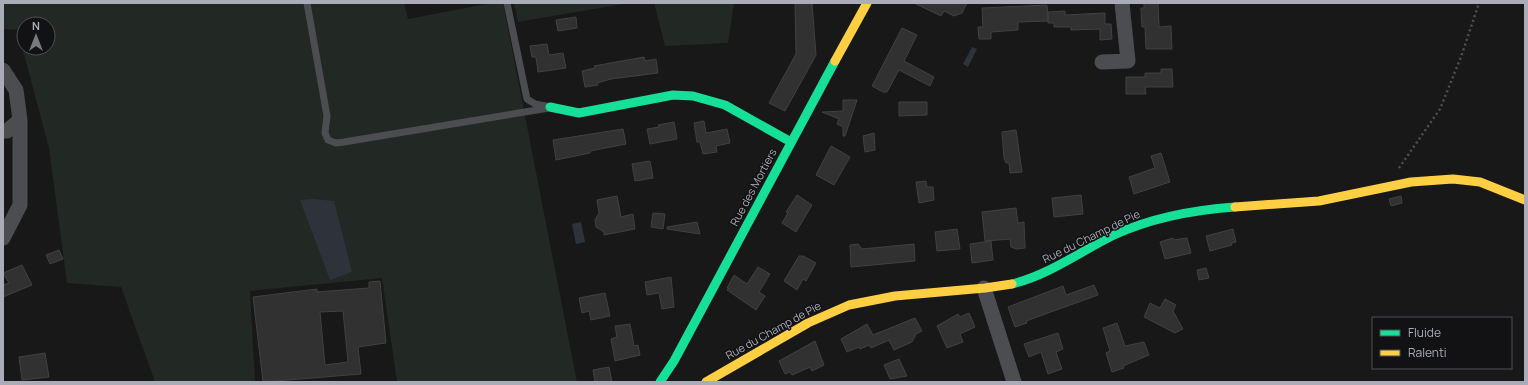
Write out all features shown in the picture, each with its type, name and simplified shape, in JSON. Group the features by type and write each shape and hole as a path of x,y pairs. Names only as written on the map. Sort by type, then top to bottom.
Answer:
{"street":[{"name":"Rue des Mortiers","path":"660,382 674,361 867,3"},
{"path":"1102,62 1128,61 1122,3"},
{"path":"3,70 16,90 20,120 20,205 3,238"},
{"path":"550,107 579,114 673,96 693,96 725,105 791,142"},
{"path":"3,131 7,131 20,120"},
{"name":"Rue du Champ de Pie","path":"706,382 794,330 829,312 853,303 891,296 984,288 1020,282 1048,271 1114,235 1140,224 1193,210 1315,201 1350,196 1391,186 1427,180 1464,179 1499,189 1525,200"},
{"path":"984,288 1014,382"}],"lane":[{"path":"307,3 327,116 325,133 328,140 336,143 344,142 550,107"},
{"path":"507,3 527,99 535,104 550,107"}],"path":[{"path":"1391,186 1398,170 1440,109 1461,56 1479,3"}],"shaded area":[{"path":"3,3 404,3 408,19 492,3 503,3 577,382 397,382 382,278 250,291 255,382 155,382 121,287 67,283 49,148 24,56 56,56 56,16 16,16 16,30 3,29"},
{"path":"514,3 629,3 518,22"},
{"path":"654,3 734,3 728,43 665,46"},
{"path":"972,47 977,49 968,67 963,64"},
{"path":"313,199 334,201 352,272 330,280 300,200"},
{"path":"581,222 585,242 576,244 572,224"}],"building":[{"path":"795,3 812,3 816,55 785,111 769,103 796,54"},
{"path":"914,3 967,3 962,13 954,16 944,11 941,16"},
{"path":"1144,3 1158,3 1159,27 1171,26 1172,49 1146,49 1145,27 1142,27 1141,8 1144,8"},
{"path":"1047,5 1048,21 1018,22 1018,30 991,32 991,39 979,39 978,27 983,27 982,8"},
{"path":"1065,11 1065,15 1105,13 1105,24 1111,24 1112,39 1100,40 1100,29 1071,30 1071,27 1054,27 1054,23 1048,23 1048,12"},
{"path":"576,17 577,28 558,31 556,20"},
{"path":"902,28 917,35 904,61 934,77 930,86 899,70 887,92 883,92 872,86"},
{"path":"547,44 549,55 563,53 566,68 538,72 536,57 532,57 530,46"},
{"path":"644,57 645,61 656,59 658,73 611,79 597,83 598,85 585,87 582,71 595,68 594,66"},
{"path":"1161,69 1172,69 1173,87 1145,87 1146,94 1126,94 1126,77 1145,77 1145,73 1161,73"},
{"path":"843,100 857,100 845,136 843,136 843,127 837,124 839,119 822,112 843,111"},
{"path":"899,102 927,102 927,115 899,116"},
{"path":"704,121 706,133 727,129 730,143 716,146 717,152 703,154 700,142 697,142 694,123"},
{"path":"674,122 677,139 650,144 647,129"},
{"path":"623,129 626,144 556,160 553,140"},
{"path":"1016,130 1022,172 1010,173 1009,163 1006,163 1004,158 1002,132"},
{"path":"874,133 875,150 865,152 863,136"},
{"path":"831,146 850,157 834,185 816,175"},
{"path":"1161,153 1170,182 1134,194 1129,177 1155,168 1151,156"},
{"path":"650,161 653,178 635,181 632,164"},
{"path":"926,181 927,187 933,187 934,200 919,203 916,182"},
{"path":"797,195 812,205 796,232 782,223 788,213 786,212"},
{"path":"1081,195 1083,214 1054,217 1052,198"},
{"path":"617,196 621,217 633,214 635,229 604,235 604,232 596,227 595,220 599,213 597,200"},
{"path":"1401,196 1402,203 1391,206 1389,199"},
{"path":"1016,208 1018,223 1024,222 1025,248 1016,249 1011,247 1010,239 985,241 982,212"},
{"path":"653,213 665,214 663,229 651,227"},
{"path":"697,222 700,234 667,229 667,227"},
{"path":"957,229 960,249 937,251 935,232"},
{"path":"1233,229 1236,242 1231,243 1232,245 1210,251 1206,236"},
{"path":"1173,238 1173,240 1187,238 1191,253 1165,259 1160,242"},
{"path":"991,241 993,260 972,263 970,244"},
{"path":"858,244 862,249 914,244 915,261 851,267 850,245"},
{"path":"59,250 63,259 50,264 46,255"},
{"path":"799,256 803,256 816,263 806,281 803,279 797,290 784,281"},
{"path":"22,265 32,285 3,297 3,285 9,283 3,273"},
{"path":"758,267 770,274 759,292 765,296 756,310 727,290 729,288 727,288 734,275 747,284"},
{"path":"1206,268 1209,278 1199,280 1197,270"},
{"path":"671,277 674,307 662,309 659,293 647,295 645,282"},
{"path":"380,281 386,343 358,347 361,374 263,382 253,297 317,289 317,292 369,288 369,282","holes":["343,311 348,362 325,365 320,312"]},
{"path":"1094,285 1098,295 1026,321 1027,323 1015,327 1008,307 1063,286 1066,295"},
{"path":"605,293 610,316 591,320 589,311 582,313 579,298"},
{"path":"1165,299 1176,305 1173,311 1183,329 1175,333 1144,317 1150,303 1160,308"},
{"path":"969,313 975,327 960,334 963,342 947,348 937,326 958,314 960,317"},
{"path":"915,318 922,331 916,334 912,342 894,350 889,340 871,348 869,345 847,352 841,339 867,324 873,335"},
{"path":"1117,323 1125,346 1144,342 1149,355 1123,366 1124,368 1112,372 1106,353 1110,351 1103,328"},
{"path":"630,324 634,346 638,345 640,355 615,361 611,339 617,337 615,326"},
{"path":"1058,333 1063,349 1056,352 1062,369 1048,374 1041,352 1029,357 1024,344"},
{"path":"815,341 824,365 812,371 810,367 792,375 790,372 785,374 779,361"},
{"path":"45,353 49,377 22,380 19,357"},
{"path":"899,359 907,376 890,379 884,365"},
{"path":"609,367 612,382 595,382 593,370"}],"traffic: fast":[{"path":"660,382 674,361 835,61"},
{"path":"550,107 579,113 673,95 693,96 725,105 791,142"},
{"path":"1012,284 1052,269 1102,241 1143,223 1189,212 1235,207"}],"traffic: slow":[{"path":"835,61 867,3"},
{"path":"1235,207 1319,201 1411,182 1453,179 1480,182 1525,200"},
{"path":"706,382 808,323 849,305 895,296 985,288 1012,284"}]}
